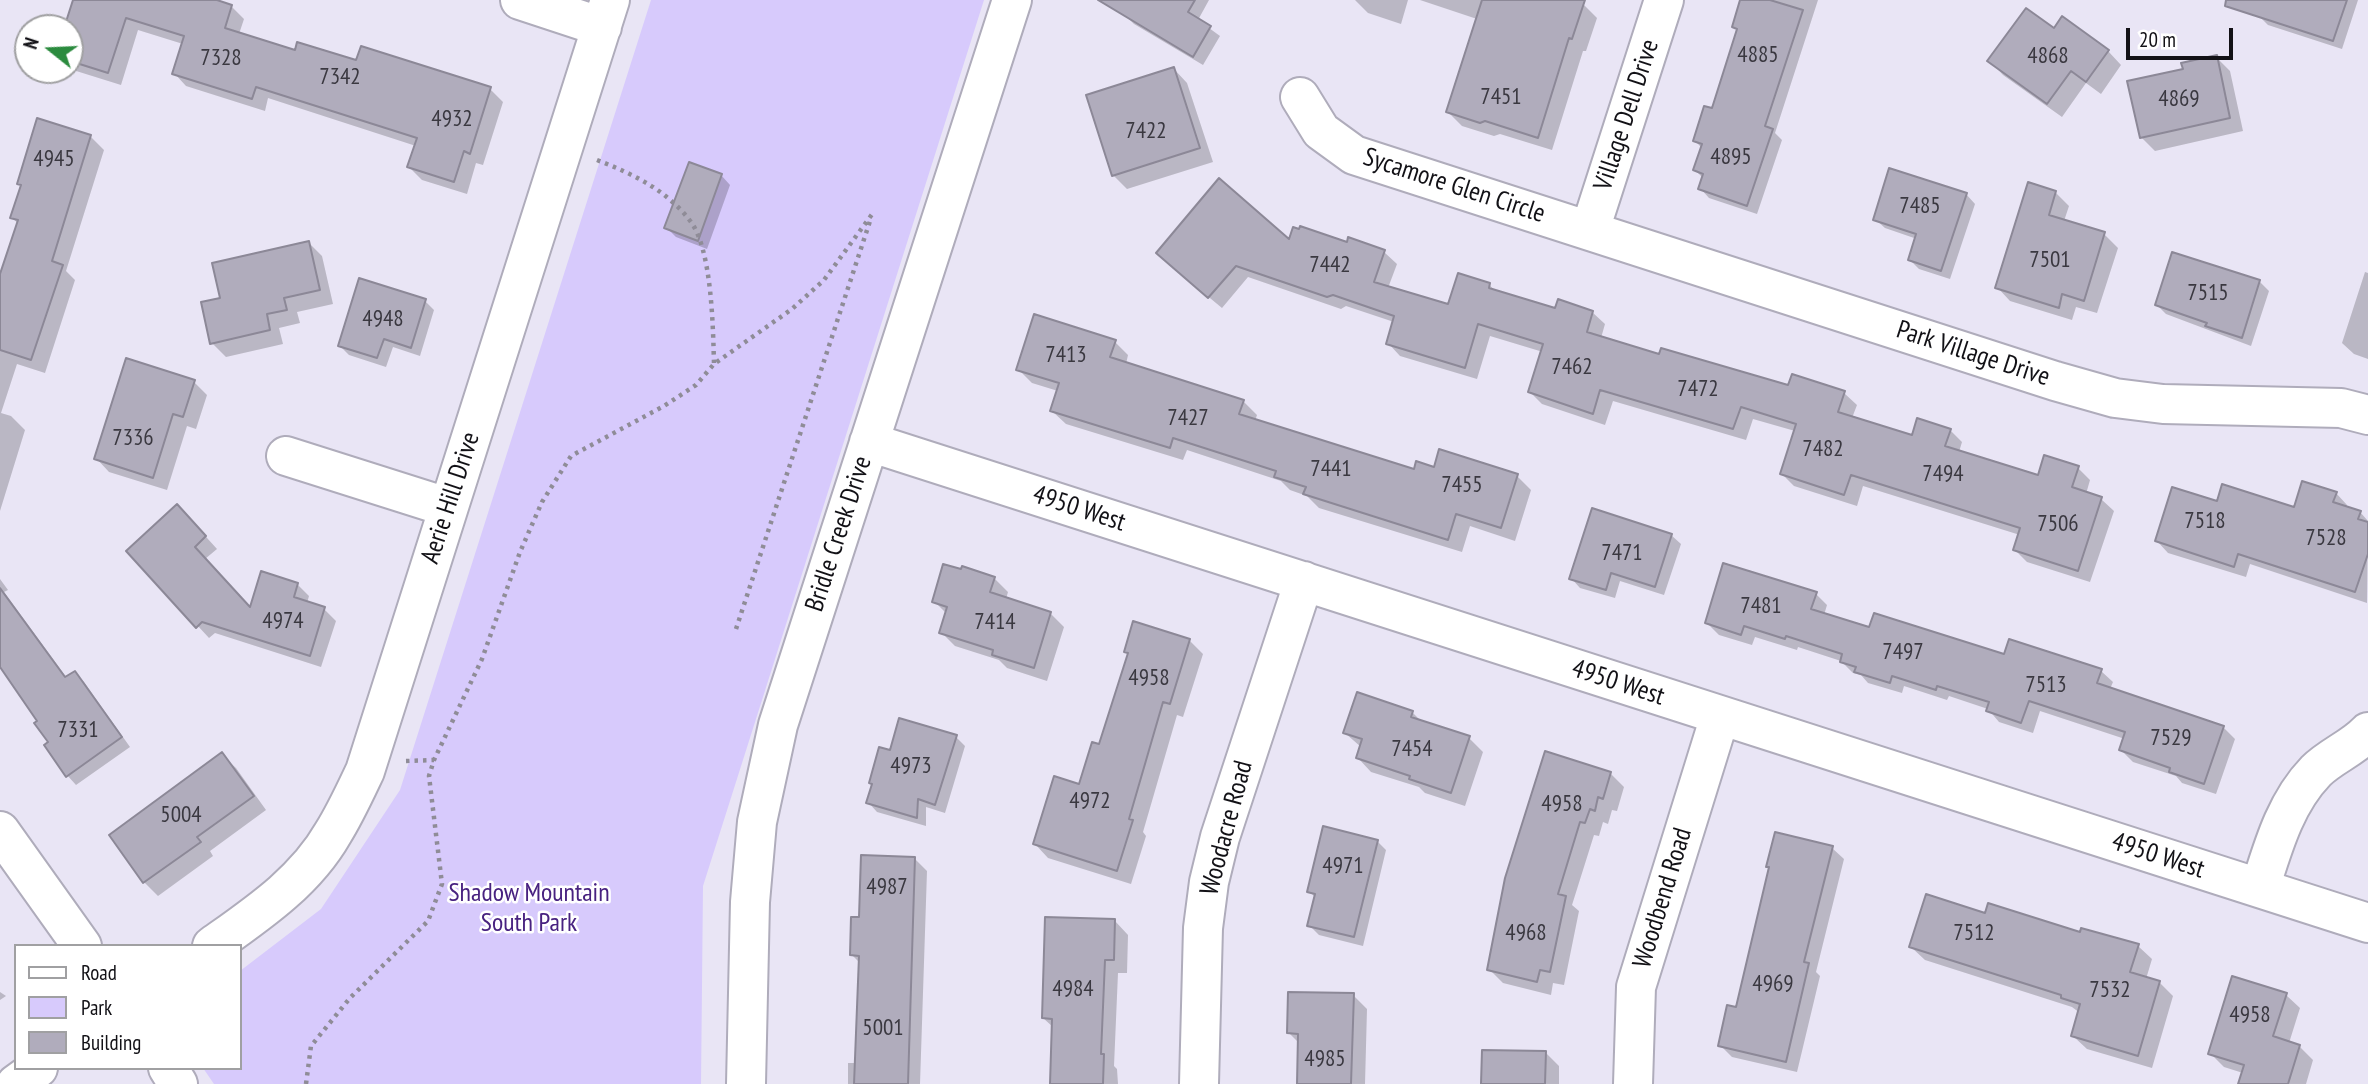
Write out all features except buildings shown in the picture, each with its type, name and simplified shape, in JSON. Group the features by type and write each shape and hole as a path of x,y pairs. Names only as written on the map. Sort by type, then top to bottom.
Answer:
{"street":[{"path":"520,0 606,13"},
{"name":"Bridle Creek Drive","path":"746,1084 750,902 757,822 778,725 1012,0"},
{"name":"Village Dell Drive","path":"1590,230 1664,0"},
{"name":"Aerie Hill Drive","path":"215,944 255,916 294,883 332,835 365,771 606,13"},
{"name":"Sycamore Glen Circle","path":"1300,97 1321,131 1354,155 1590,230"},
{"name":"Park Village Drive","path":"1590,230 2055,381 2115,397 2176,405 2341,408 2368,415"},
{"name":"4950 West","path":"869,442 2368,923"},
{"path":"285,456 447,507"},
{"name":"Woodacre Road","path":"1199,1084 1203,928 1209,882 1220,837 1304,581"},
{"name":"Woodbend Road","path":"1633,1084 1636,987 1720,716"},
{"path":"2260,888 2277,834 2295,797 2317,770 2368,732"},
{"path":"0,831 81,944"},
{"path":"16,1084 35,1070"}],"path":[{"path":"593,159 635,175 659,190 691,222 704,251 713,327 714,365"},
{"path":"306,1084 311,1046 350,998 428,921 442,884 429,776 482,659 520,552 542,502 571,456 664,406 696,385 714,365 792,309 824,280 873,213 736,629"},
{"path":"402,761 434,760"}],"green space":[{"name":"Shadow Mountain South Park","path":"651,0 984,0 703,886 701,1084 214,1084 204,1070 242,1070 242,969 321,909 400,790"}]}
